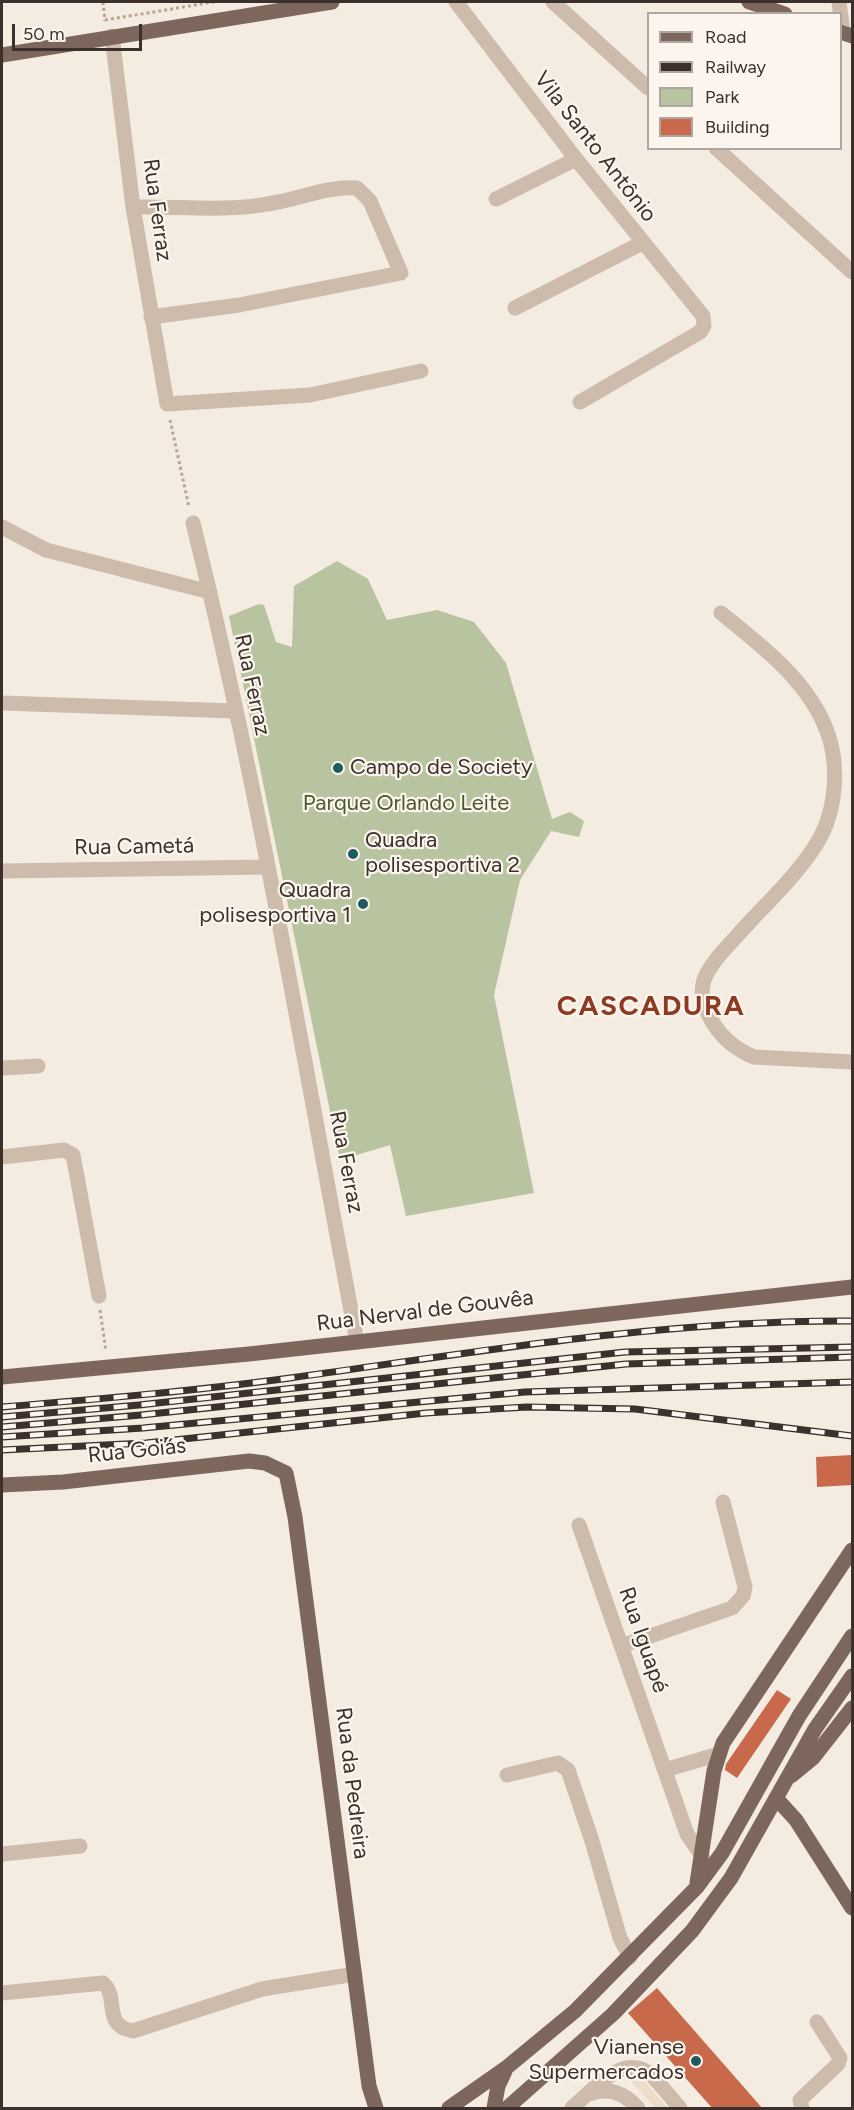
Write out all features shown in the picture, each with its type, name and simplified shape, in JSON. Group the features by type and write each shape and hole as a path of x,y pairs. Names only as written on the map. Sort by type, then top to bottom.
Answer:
{"main road":[{"path":"2,55 332,2"},
{"path":"749,2 770,5"},
{"name":"Rua Nerval de Gouvêa","path":"2,1377 357,1342 852,1287"},
{"name":"Rua Goiás","path":"2,1485 63,1482 249,1461 277,1467"},
{"name":"Rua da Pedreira","path":"277,1467 286,1473 290,1484 369,2086 376,2109"},
{"path":"697,1887 710,1793 719,1754 730,1730 852,1550"},
{"path":"449,2109 506,2068 575,2011 697,1887 722,1853 799,1716 852,1636"},
{"path":"507,2109 613,2014 692,1930 730,1878 814,1729 852,1676"},
{"path":"786,1779 813,1758 852,1708"},
{"path":"776,1798 796,1820 852,1908"},
{"path":"494,2109 498,2086 506,2068"}],"street":[{"name":"Vila Santo Antônio","path":"456,2 642,243 703,316 704,326 700,332 580,402"},
{"path":"553,2 647,87"},
{"path":"842,18 845,33"},
{"name":"Rua Ferraz","path":"112,36 133,207 167,404"},
{"path":"718,150 852,272"},
{"path":"496,199 576,159"},
{"path":"133,207 248,206 267,204 330,189 357,188 370,201 401,273 239,305 151,317"},
{"path":"516,308 642,243"},
{"path":"167,404 310,394 422,371"},
{"name":"Rua Ferraz","path":"193,523 210,592 267,867 357,1342"},
{"path":"2,527 46,550 210,592"},
{"path":"722,613 778,659 812,702 828,735 835,781 828,820 819,838 805,859 717,958 704,980 702,995 705,1010 718,1030 739,1051 754,1057 852,1062"},
{"path":"2,703 235,711"},
{"name":"Rua Cametá","path":"2,871 267,867"},
{"path":"2,1068 38,1066"},
{"path":"2,1157 64,1150 73,1155 99,1296"},
{"path":"621,1646 732,1608 743,1596 746,1587 723,1502"},
{"name":"Rua Iguapé","path":"579,1525 687,1834 702,1856"},
{"path":"665,1770 719,1754"},
{"path":"507,1775 558,1763 568,1770 592,1841 620,1938 630,1957"},
{"path":"2,1854 80,1846"},
{"path":"2,1993 103,1983 109,1991 115,2021 119,2026 133,2031 262,1989 355,1974"},
{"path":"802,2109 800,2100 838,2064 840,2058 817,2022"},
{"path":"572,2109 614,2073 633,2068 651,2074 680,2109"},
{"path":"589,2094 602,2091 619,2093 627,2097 638,2109"}],"path":[{"path":"103,2 105,20 112,36"},
{"path":"105,20 214,2"},
{"path":"167,404 193,523"},
{"path":"99,1296 108,1367"}],"green space":[{"name":"Parque Orlando Leite","path":"337,561 368,579 387,620 437,610 474,622 506,663 552,819 570,812 584,821 579,837 551,831 520,880 494,995 534,1193 406,1216 390,1145 340,1160 229,616 259,604 264,605 276,642 292,647 294,586"}],"shaded area":[{"path":"630,2080 645,2082 668,2108 655,2108"}],"building":[{"path":"852,1455 852,1485 817,1487 816,1457"},
{"path":"777,1690 791,1699 737,1778 725,1770 726,1764"},
{"name":"Vianense Supermercados","path":"657,1988 763,2109 713,2109 628,2013"}],"railway":[{"path":"2,1407 254,1383 570,1339 711,1326 852,1321"},
{"path":"2,1417 139,1405 625,1352 852,1347"},
{"path":"2,1427 141,1415 626,1364 852,1357"},
{"path":"2,1437 143,1428 525,1392 852,1382"},
{"path":"2,1450 146,1443 426,1413 527,1407 635,1409 852,1436"}],"place":[{"name":"Campo de Society","path":"338,768"},
{"name":"Quadra polisesportiva 2","path":"353,854"},
{"name":"Quadra polisesportiva 1","path":"363,904"},
{"name":"Vianense Supermercados","path":"696,2061"}],"district":[{"name":"CASCADURA","path":"651,1007"}]}
